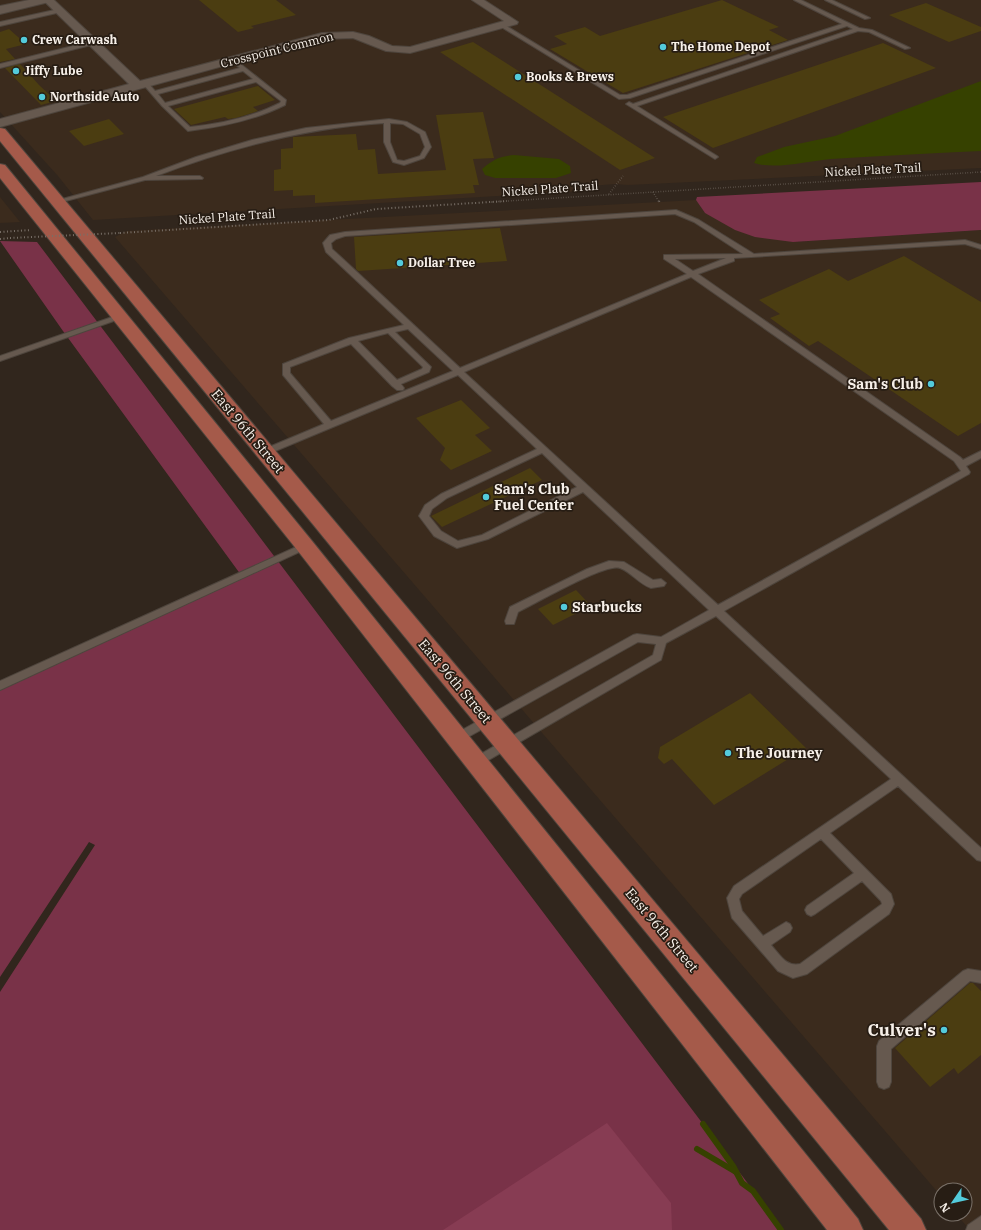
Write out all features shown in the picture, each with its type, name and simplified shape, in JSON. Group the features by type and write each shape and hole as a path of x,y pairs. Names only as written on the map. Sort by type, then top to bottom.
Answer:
{"main road":[{"name":"East 96th Street","path":"0,132 910,1230"},
{"name":"East 96th Street","path":"4,172 305,546 847,1230"},
{"path":"4,172 23,183 44,202 58,202"},
{"path":"122,317 133,315 140,318 176,360 212,388"}],"street":[{"path":"0,10 47,0 93,43 142,85"},
{"path":"477,0 513,22 501,25"},
{"name":"Crosspoint Common","path":"0,123 322,36 344,34 365,38 390,50 410,50 501,25"}],"lane":[{"path":"797,0 858,29 870,31 907,48"},
{"path":"629,102 847,24 865,19 828,0"},
{"path":"0,24 59,11"},
{"path":"501,25 629,102 715,157"},
{"path":"629,102 858,29"},
{"path":"0,66 93,43"},
{"path":"0,61 16,56"},
{"path":"142,85 154,93 188,129 206,128 272,109 283,104 284,101 233,60"},
{"path":"154,93 244,69"},
{"path":"164,105 257,80"},
{"path":"58,202 145,178 170,168 275,135 301,130 387,122 405,123 423,133 428,147 422,157 404,163 394,161 389,153 387,145 387,122"},
{"path":"145,178 200,178"},
{"path":"753,256 742,251 689,216 676,212 345,234 333,237 328,243 329,250 981,856"},
{"path":"457,738 637,638 662,641 966,472 951,456 667,257 753,256 965,242 981,248"},
{"path":"265,452 736,256"},
{"path":"0,359 122,317"},
{"path":"330,425 286,373 285,369 290,363 352,340 391,332 411,326"},
{"path":"391,332 426,367 426,370 395,384"},
{"path":"352,340 405,394"},
{"path":"543,449 444,496 428,507 424,516 428,525 440,538 457,545 485,537 584,487"},
{"path":"961,465 981,454"},
{"path":"0,686 305,546"},
{"path":"510,621 514,610 590,571 608,564 621,564 650,584 661,583"},
{"path":"476,762 657,657 662,641"},
{"path":"822,832 887,898 888,904 885,910 803,970 793,972 782,967 736,914 733,898 738,890 780,860 899,780"},
{"path":"811,910 864,873"},
{"path":"762,944 786,928"},
{"path":"884,1082 886,1063 884,1046 968,975 981,977"},
{"path":"973,1230 981,1223"}],"path":[{"name":"Nickel Plate Trail","path":"0,239 329,220 376,209 981,172"},
{"path":"609,194 623,176"},
{"path":"0,232 38,230"}],"shaded area":[{"path":"0,0 981,0 981,168 628,185 615,184 590,186 583,191 93,220 58,176 0,112"},
{"path":"981,81 981,151 831,159 772,166 754,163 757,157 784,147 835,136"},
{"path":"514,155 559,159 570,166 571,173 556,178 495,178 485,175 482,169 489,163 500,157"},
{"path":"981,182 981,230 793,242 755,237 735,230 705,213 696,200 697,197"},
{"path":"0,197 20,222 0,223"},
{"path":"696,200 705,213 793,242 981,230 981,1230 970,1230 963,1222 973,1222 973,1182 933,1182 933,1187 115,237 127,231"},
{"path":"0,241 37,242 783,1230 0,1230 0,992 95,845 89,842 0,977 0,686 241,575 63,331"},
{"path":"607,1123 671,1203 672,1230 443,1230"}],"building":[{"path":"199,0 276,0 296,15 251,26 254,28 238,32"},
{"name":"The Home Depot","path":"722,0 779,27 769,30 788,40 623,93 550,49 567,44 554,36 585,27 600,36"},
{"path":"926,3 981,27 981,31 949,42 889,15"},
{"path":"9,29 26,44 6,49 15,59 0,62 0,32"},
{"path":"473,42 655,158 620,170 440,52"},
{"path":"883,43 936,68 713,148 663,117"},
{"path":"20,64 56,101 41,105 5,68"},
{"path":"258,86 275,100 253,107 258,111 236,118 228,119 225,117 191,125 174,109"},
{"path":"483,112 494,158 473,159 479,185 473,185 475,193 315,203 315,195 293,196 293,190 274,191 274,170 281,169 281,149 293,148 293,137 356,134 358,150 375,149 378,174 446,170 436,115"},
{"path":"109,119 124,134 84,146 69,131"},
{"path":"500,228 507,261 358,271 356,269 354,237"},
{"name":"Sam's Club","path":"904,256 981,302 981,423 958,436 818,341 809,346 770,318 780,314 759,300 829,269 848,281"},
{"path":"461,400 490,428 475,435 492,451 451,470 440,460 445,448 416,418"},
{"name":"Sam's Club Fuel Center","path":"530,468 542,480 442,527 431,516"},
{"name":"Starbucks","path":"576,590 591,606 553,625 538,609"},
{"name":"The Journey","path":"750,693 806,748 714,805 672,759 664,764 658,758 660,747"},
{"name":"Culver's","path":"970,983 973,983 981,991 981,1055 958,1074 954,1068 930,1087 895,1048"}],"waterway":[{"path":"703,1124 733,1166 742,1183 753,1191 781,1230"},
{"path":"697,1149 736,1172"}],"place":[{"name":"Crew Carwash","path":"24,40"},
{"name":"The Home Depot","path":"663,47"},
{"name":"Jiffy Lube","path":"16,71"},
{"name":"Books & Brews","path":"518,77"},
{"name":"Northside Auto","path":"42,97"},
{"name":"Dollar Tree","path":"400,263"},
{"name":"Sam's Club","path":"931,384"},
{"name":"Sam's Club Fuel Center","path":"486,497"},
{"name":"Starbucks","path":"564,607"},
{"name":"The Journey","path":"728,753"},
{"name":"Culver's","path":"944,1030"}]}
